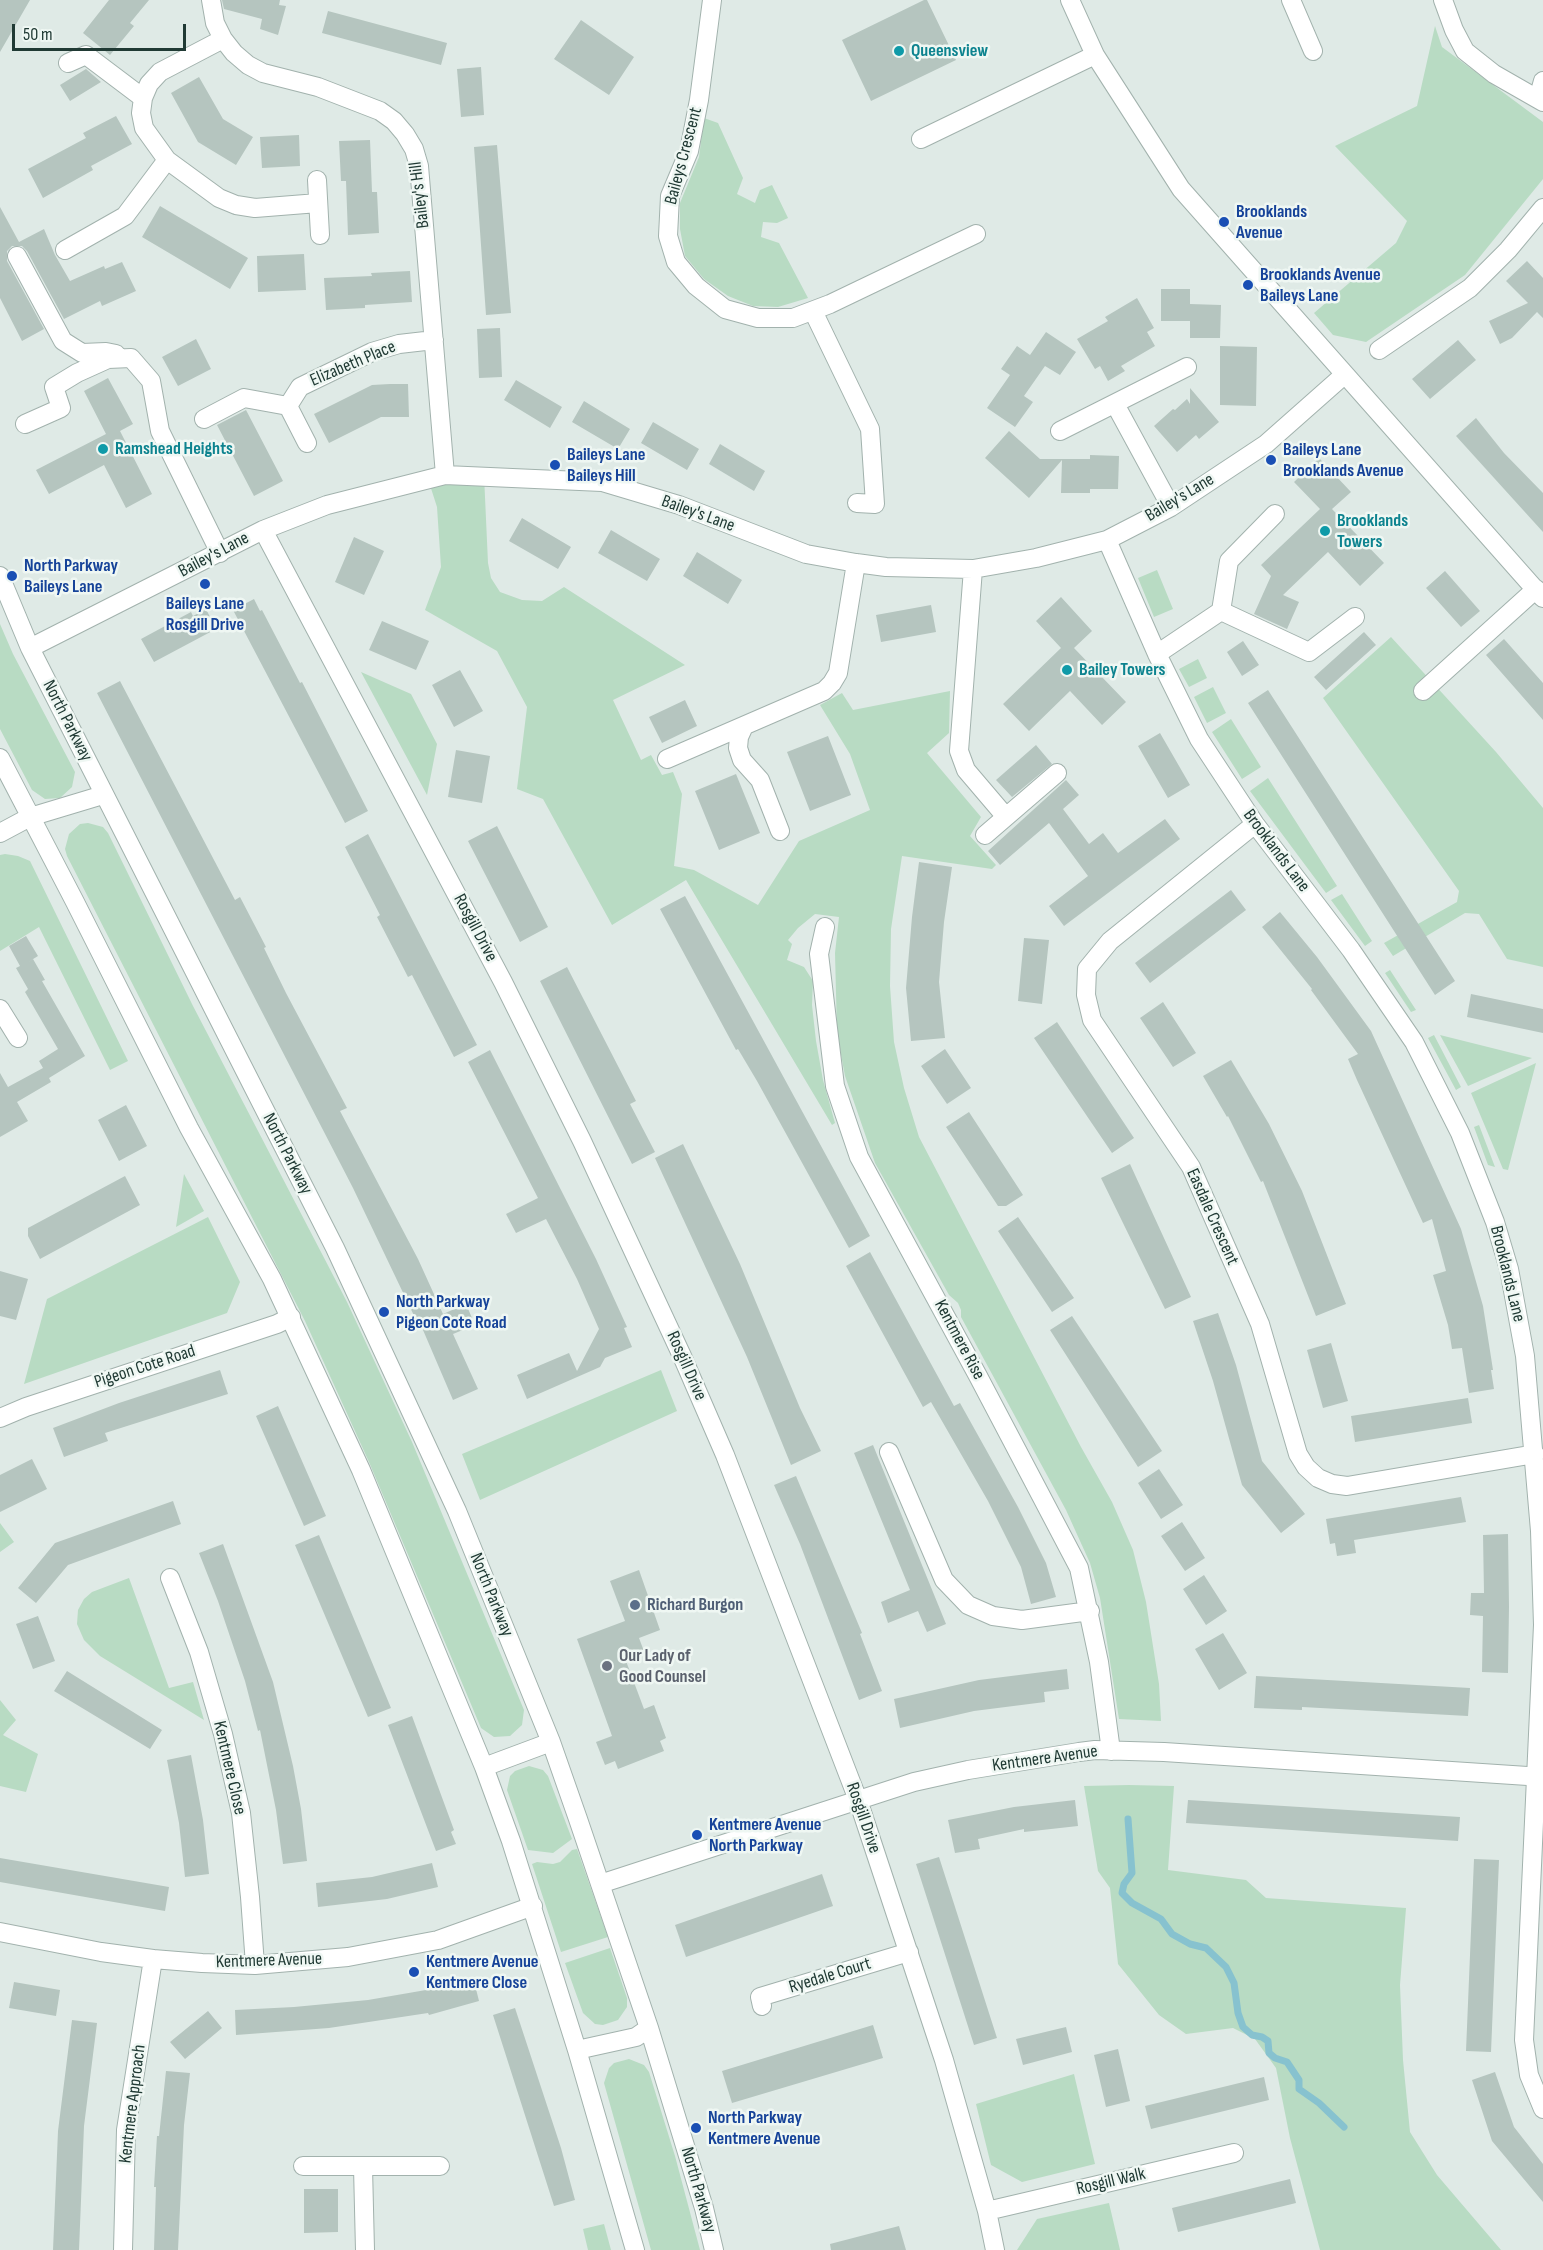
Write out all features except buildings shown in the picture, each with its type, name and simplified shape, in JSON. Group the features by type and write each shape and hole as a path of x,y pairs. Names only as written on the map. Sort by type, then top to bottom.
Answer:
{"street":[{"name":"Bailey's Hill","path":"211,0 215,23 223,39 248,65 263,73 318,87 364,104 387,116 405,134 414,149 419,166 445,475"},
{"name":"Baileys Crescent","path":"712,0 699,100 689,151 669,196 668,236 676,262 696,286 725,309 758,318 793,318 813,311 976,234"},
{"path":"1070,0 1095,55 1181,189 1539,593 1423,691"},
{"path":"1291,0 1312,51"},
{"path":"1443,0 1465,51 1494,74 1541,100 1543,81"},
{"path":"223,39 160,72 149,84 143,98 141,113 144,128 167,160 219,198 236,205 255,208 318,204"},
{"path":"68,63 86,54 143,98"},
{"path":"921,139 1095,55"},
{"path":"65,250 125,216 167,160"},
{"path":"318,180 320,235"},
{"path":"1379,350 1470,288 1508,250 1543,208"},
{"path":"17,256 63,341 82,353 106,352 131,358 151,381 160,431 220,553"},
{"path":"813,311 870,429 875,504 857,503"},
{"name":"Elizabeth Place","path":"288,406 300,387 372,352 399,344 434,340"},
{"path":"24,424 61,408 54,387 77,373 108,359 131,358"},
{"path":"1060,431 1187,367"},
{"name":"Bailey's Lane","path":"30,648 263,530 327,505 445,475 602,482 679,505 806,554 856,563 886,567 973,569 1035,558 1107,540 1171,507 1266,444 1344,375"},
{"path":"204,419 244,398 288,406 307,443"},
{"path":"1115,404 1171,507"},
{"path":"1157,654 1221,611 1229,561 1275,514"},
{"name":"Rosgill Drive","path":"263,530 498,972 582,1142 682,1356 725,1455 858,1800 944,2060 987,2211 995,2250"},
{"name":"Brooklands Lane","path":"1107,540 1157,654 1200,739 1255,824 1351,950 1414,1042 1460,1133 1495,1222 1509,1269 1526,1356 1535,1454 1543,1625 1540,1776 1524,2040 1529,2075 1543,2109"},
{"path":"667,759 824,691 832,683 838,673 856,563"},
{"path":"973,569 959,751 966,770 1006,817"},
{"name":"North Parkway","path":"0,576 30,648 352,1286 457,1511 551,1742 649,2028 704,2208 714,2250"},
{"path":"1221,611 1310,652 1354,617"},
{"path":"744,726 739,737 738,748 742,760 760,780 780,831"},
{"path":"0,758 189,1128 272,1279 361,1470 484,1767 533,1906 635,2250"},
{"path":"985,836 1056,773"},
{"path":"0,833 30,817 103,795"},
{"name":"Easdale Crescent","path":"1255,824 1110,941 1087,969 1086,995 1092,1020 1191,1167 1260,1324 1298,1454 1306,1467 1318,1478 1332,1484 1347,1486 1535,1454"},
{"name":"Kentmere Rise","path":"825,927 819,954 835,1086 859,1157 1079,1568 1090,1611 1099,1662 1110,1751"},
{"path":"0,1009 18,1038"},
{"name":"Pigeon Cote Road","path":"0,1418 26,1407 277,1324 291,1317"},
{"path":"890,1452 944,1580 968,1605 993,1616 1022,1620 1090,1611"},
{"name":"Kentmere Close","path":"170,1578 199,1652 223,1734 241,1813 255,1965"},
{"path":"484,1767 551,1742"},
{"name":"Kentmere Avenue","path":"600,1884 914,1782 968,1770 1079,1752 1110,1751 1540,1776"},
{"name":"Kentmere Avenue","path":"0,1932 101,1952 153,1959 255,1965 348,1957 438,1940 533,1906"},
{"name":"Ryedale Court","path":"762,2006 760,1997 909,1952"},
{"name":"Kentmere Approach","path":"123,2250 126,2130 153,1959"},
{"path":"577,2050 636,2037 649,2028"},
{"name":"Rosgill Walk","path":"987,2211 1234,2153"},
{"path":"303,2166 440,2166"},
{"path":"363,2167 365,2250"}],"green space":[{"path":"1435,26 1442,47 1543,122 1543,179 1465,275 1366,342 1333,335 1314,313 1396,243 1407,221 1335,146 1417,106"},
{"path":"704,118 718,123 743,178 737,194 755,203 760,190 772,185 788,218 777,223 763,222 761,237 779,243 808,298 778,307 753,306 728,296 704,279 685,256 680,229 680,203 699,157"},
{"path":"484,475 488,563 491,578 500,592 522,600 542,601 564,587 685,665 613,700 641,760 651,755 662,775 673,772 682,794 674,866 694,870 758,905 799,841 870,810 850,754 820,705 842,693 853,710 950,691 949,733 927,753 981,817 970,836 996,865 992,869 902,856 891,929 890,986 894,1042 904,1088 919,1137 1112,1502 1133,1550 1146,1602 1159,1684 1161,1721 1119,1719 1100,1598 1090,1563 1066,1510 961,1317 958,1303 949,1295 875,1163 845,1076 837,1033 835,953 839,917 815,914 798,928 788,940 792,944 787,960 804,967 813,981 812,1005 816,1041 823,1080 835,1123 832,1125 686,880 612,925 543,799 517,789 527,707 497,651 425,610 441,567 437,507 428,479"},
{"path":"1157,570 1173,609 1154,617 1138,578"},
{"path":"0,624 13,654 75,772 72,787 60,798 45,799 32,790 0,729"},
{"path":"1391,637 1496,752 1543,808 1543,967 1507,959 1479,914 1465,913 1393,956 1384,943 1457,902 1459,891 1323,698"},
{"path":"1198,659 1207,678 1189,687 1179,669"},
{"path":"361,672 411,694 437,744 427,795"},
{"path":"1213,687 1226,713 1207,723 1194,697"},
{"path":"1231,719 1261,767 1242,779 1212,732"},
{"path":"1268,778 1337,886 1326,893 1250,791"},
{"path":"88,823 103,827 108,833 193,1006 347,1302 412,1442 524,1710 522,1725 510,1736 494,1737 481,1728 369,1462 305,1321 67,856 65,849 69,834 80,824"},
{"path":"5,854 30,861 128,1061 110,1070 39,927 0,951 0,855"},
{"path":"1342,894 1372,941 1365,946 1331,900"},
{"path":"1390,970 1416,1010 1411,1012 1385,973"},
{"path":"1434,1035 1461,1087 1456,1090 1428,1038"},
{"path":"1440,1035 1532,1058 1468,1086"},
{"path":"1536,1063 1508,1170 1503,1169 1471,1093"},
{"path":"1479,1125 1495,1167 1488,1165 1474,1127"},
{"path":"184,1174 204,1211 176,1227"},
{"path":"208,1217 240,1282 227,1313 24,1384 47,1299"},
{"path":"661,1370 677,1411 480,1500 462,1454"},
{"path":"0,1523 14,1542 0,1552"},
{"path":"129,1578 169,1688 193,1682 204,1720 100,1656 84,1640 77,1624 78,1610 84,1599 92,1592"},
{"path":"0,1700 16,1720 3,1735 38,1754 26,1792 0,1786"},
{"path":"529,1766 543,1770 548,1776 572,1839 553,1853 528,1850 507,1790 510,1776 515,1771"},
{"path":"1084,1786 1174,1786 1168,1870 1246,1880 1266,1898 1406,1908 1400,1985 1403,2060 1410,2132 1437,2175 1501,2250 1320,2250 1290,2138 1276,2068 1255,2039 1233,2028 1186,2034 1159,2015 1118,1964 1110,1888 1098,1871"},
{"path":"577,1849 608,1937 561,1952 532,1864 560,1862 572,1850"},
{"path":"610,1948 627,1998 627,2007 618,2020 603,2025 595,2024 583,2013 565,1963"},
{"path":"629,2059 644,2065 649,2072 675,2156 700,2250 651,2250 604,2083 609,2068 614,2063"},
{"path":"1074,2074 1095,2164 1022,2182 991,2165 976,2104"},
{"path":"1109,2203 1120,2250 1017,2250 1037,2219"},
{"path":"604,2224 611,2250 588,2250 583,2229"}],"waterway":[{"path":"1128,1819 1132,1873 1124,1884 1122,1893 1132,1903 1161,1919 1172,1934 1190,1944 1206,1948 1226,1967 1234,1983 1238,2013 1243,2027 1252,2035 1268,2041 1269,2053 1287,2062 1299,2080 1299,2089 1319,2103 1344,2127"}],"place":[{"name":"Queensview","path":"899,51"},
{"name":"Brooklands Avenue","path":"1224,222"},
{"name":"Brooklands Avenue Baileys Lane","path":"1248,285"},
{"name":"Ramshead Heights","path":"103,449"},
{"name":"Baileys Lane Brooklands Avenue","path":"1271,460"},
{"name":"Baileys Lane Baileys Hill","path":"555,465"},
{"name":"Brooklands Towers","path":"1325,531"},
{"name":"North Parkway Baileys Lane","path":"12,576"},
{"name":"Baileys Lane Rosgill Drive","path":"205,584"},
{"name":"Bailey Towers","path":"1067,670"},
{"name":"North Parkway Pigeon Cote Road","path":"384,1312"},
{"name":"Richard Burgon","path":"635,1605"},
{"name":"Our Lady of Good Counsel","path":"607,1666"},
{"name":"Kentmere Avenue North Parkway","path":"697,1835"},
{"name":"Kentmere Avenue Kentmere Close","path":"414,1972"},
{"name":"North Parkway Kentmere Avenue","path":"696,2128"}]}
